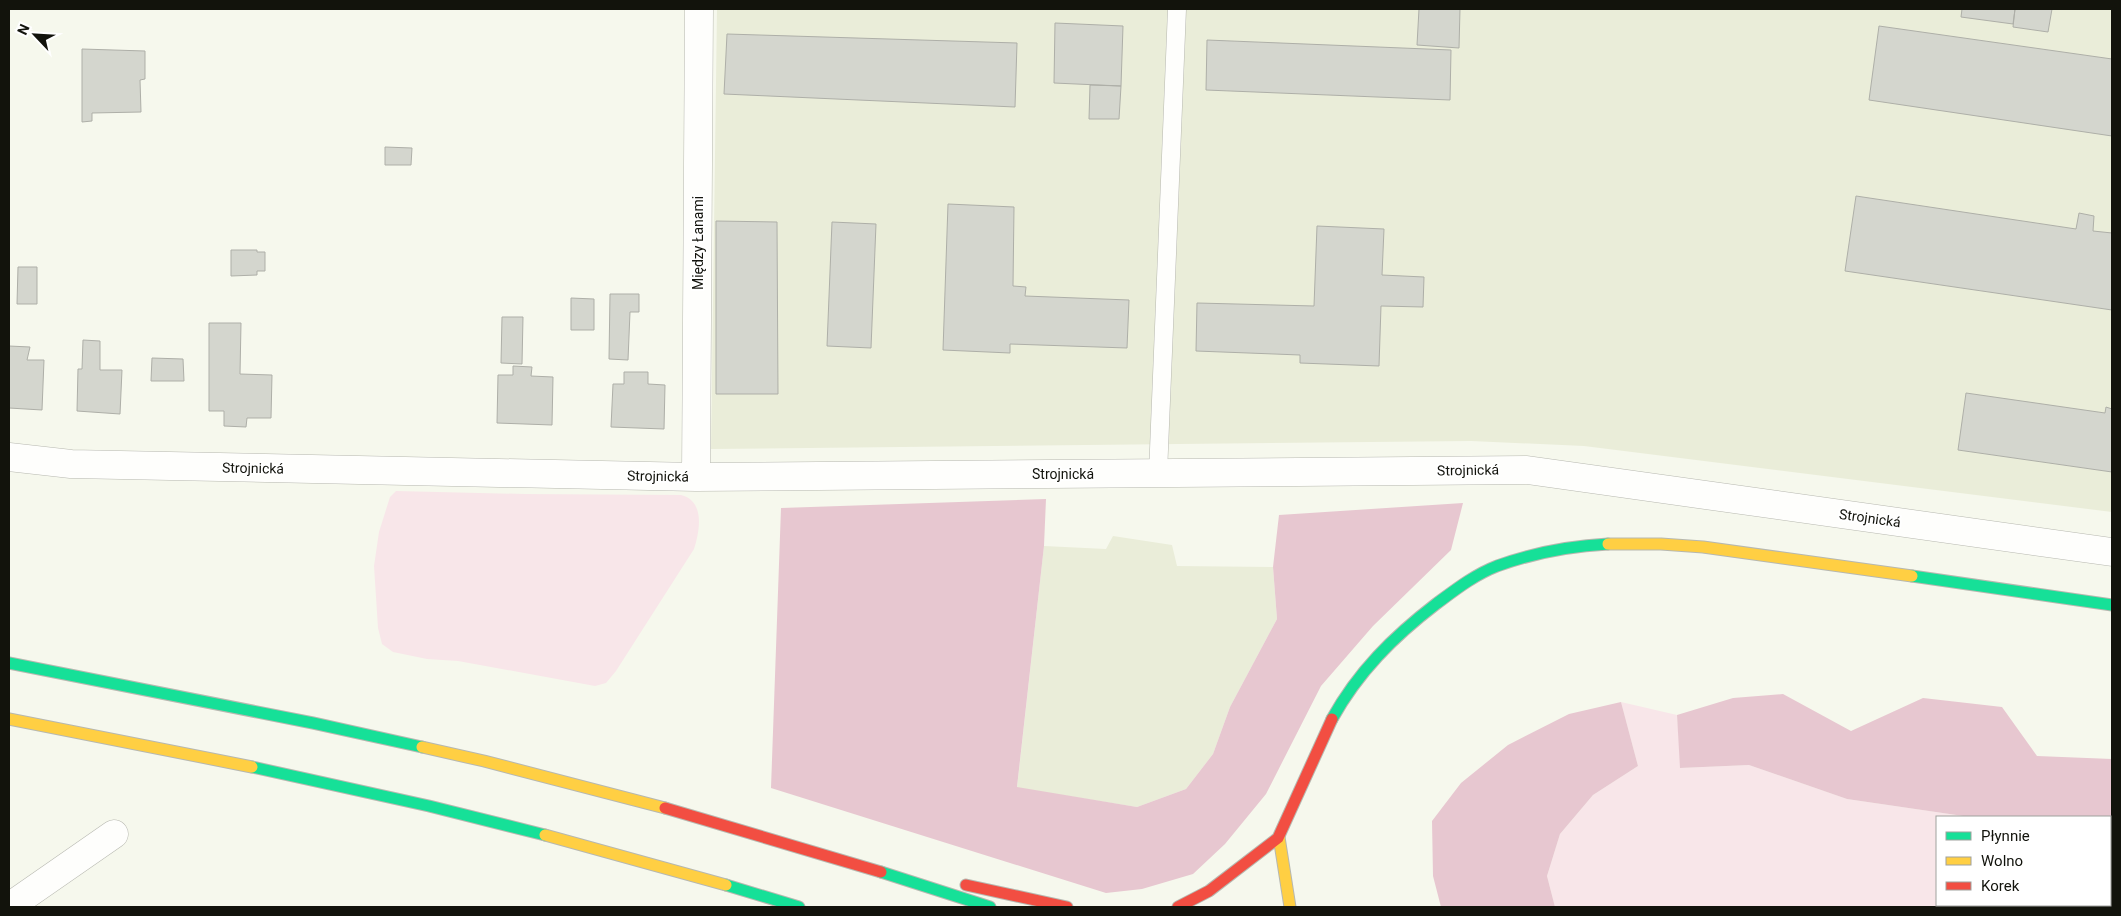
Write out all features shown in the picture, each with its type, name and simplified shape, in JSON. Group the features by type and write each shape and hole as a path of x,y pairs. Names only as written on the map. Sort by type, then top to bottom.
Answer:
{"highway":[{"path":"1178,907 1186,905 1211,889 1279,836 1320,742 1345,696 1376,655 1413,621 1454,590 1498,566 1523,558 1593,544 1640,542 1685,545 2112,605"},
{"path":"9,663 304,721 484,761 651,804 816,852 990,907"},
{"path":"9,719 201,756 371,793 674,869 800,907"},
{"path":"1279,836 1290,907"},
{"path":"816,852 1067,907"},
{"path":"674,869 757,907"}],"street":[{"name":"Między Łanami","path":"696,477 699,9"},
{"name":"Strojnická","path":"9,457 71,464 696,477 1527,470 2112,552"},
{"path":"9,906 114,834"}],"lane":[{"path":"1158,474 1177,9"}],"shaded area":[{"path":"717,9 2112,9 2112,512 1584,446 1471,441 711,449"},
{"path":"396,491 681,495 689,498 694,503 699,517 698,533 694,549 616,671 606,683 595,686 458,661 427,659 393,652 382,644 378,628 374,566 379,532 390,497"},
{"path":"1046,499 1044,546 1017,787 1137,807 1186,789 1213,754 1230,707 1277,619 1273,567 1279,515 1463,503 1451,550 1373,626 1321,686 1266,794 1225,844 1193,874 1142,889 1106,893 771,788 781,508"},
{"path":"1113,536 1172,545 1177,566 1273,567 1277,619 1230,707 1213,754 1186,789 1137,807 1017,788 1044,546 1106,549"},
{"path":"1783,694 1851,731 1923,698 2002,707 2037,756 2112,759 2112,838 2111,816 1963,816 1847,799 1749,765 1680,768 1677,715 1733,698"},
{"path":"1621,702 1677,715 1681,768 1749,765 1847,799 1963,816 1936,816 1936,906 2111,906 2111,838 2112,907 1555,907 1547,876 1560,834 1593,795 1638,766"},
{"path":"1621,702 1638,766 1593,795 1560,834 1547,876 1555,907 1441,907 1433,876 1432,821 1461,783 1508,745 1569,714"}],"building":[{"path":"1419,9 1460,9 1459,48 1417,45"},
{"path":"1962,9 2015,9 2013,24 1961,17"},
{"path":"2015,9 2052,9 2048,32 2013,27"},
{"path":"1055,23 1123,26 1121,86 1054,83"},
{"path":"1879,26 2112,59 2112,136 1869,100"},
{"path":"727,34 1017,43 1015,107 724,94"},
{"path":"1207,40 1451,50 1450,100 1206,90"},
{"path":"82,49 145,51 145,79 140,80 141,112 92,113 92,121 82,122"},
{"path":"1090,85 1121,86 1119,119 1089,119"},
{"path":"385,147 412,148 411,165 385,165"},
{"path":"1856,196 2076,229 2079,213 2094,216 2093,231 2112,233 2112,310 1845,271"},
{"path":"948,204 1014,207 1013,286 1026,287 1025,296 1129,300 1127,348 1010,344 1010,353 943,350"},
{"path":"716,221 777,222 778,394 716,394"},
{"path":"832,222 876,224 871,348 827,346"},
{"path":"1317,226 1384,229 1382,275 1424,277 1423,307 1381,306 1379,366 1300,363 1300,355 1196,351 1197,303 1314,306"},
{"path":"231,250 257,250 257,252 265,252 265,271 257,271 257,275 231,276"},
{"path":"18,267 37,267 37,304 17,304"},
{"path":"610,294 639,294 639,312 630,312 628,360 609,359"},
{"path":"571,298 594,299 594,330 571,330"},
{"path":"502,317 523,317 522,364 501,363"},
{"path":"209,323 241,323 240,374 272,375 271,418 247,418 246,427 224,426 224,411 209,411"},
{"path":"83,340 100,341 100,370 122,370 120,414 77,411 78,369 82,369"},
{"path":"9,346 30,347 27,360 44,360 42,410 9,408"},
{"path":"152,358 183,359 184,381 151,381"},
{"path":"513,366 532,367 531,376 553,377 552,425 497,423 498,375 513,375"},
{"path":"624,372 648,372 648,384 665,385 664,429 611,427 613,384 624,384"},
{"path":"1966,393 2105,413 2106,407 2112,409 2112,472 1958,450"}],"traffic: fast":[{"path":"1332,719 1353,686 1391,642 1436,604 1473,578 1497,566 1538,554 1566,548 1608,544"},
{"path":"1912,576 2112,605"},
{"path":"9,663 313,723 422,747"},
{"path":"252,767 429,806 545,835"},
{"path":"881,872 990,907"},
{"path":"726,885 799,907"}],"traffic: slow":[{"path":"1608,544 1661,544 1703,547 1912,576"},
{"path":"9,719 252,767"},
{"path":"422,747 484,761 665,808"},
{"path":"545,835 726,885"},
{"path":"1279,837 1290,907"}],"traffic: jam":[{"path":"1178,907 1209,891 1278,838 1332,719"},
{"path":"665,808 881,872"},
{"path":"966,885 1067,907"}]}
